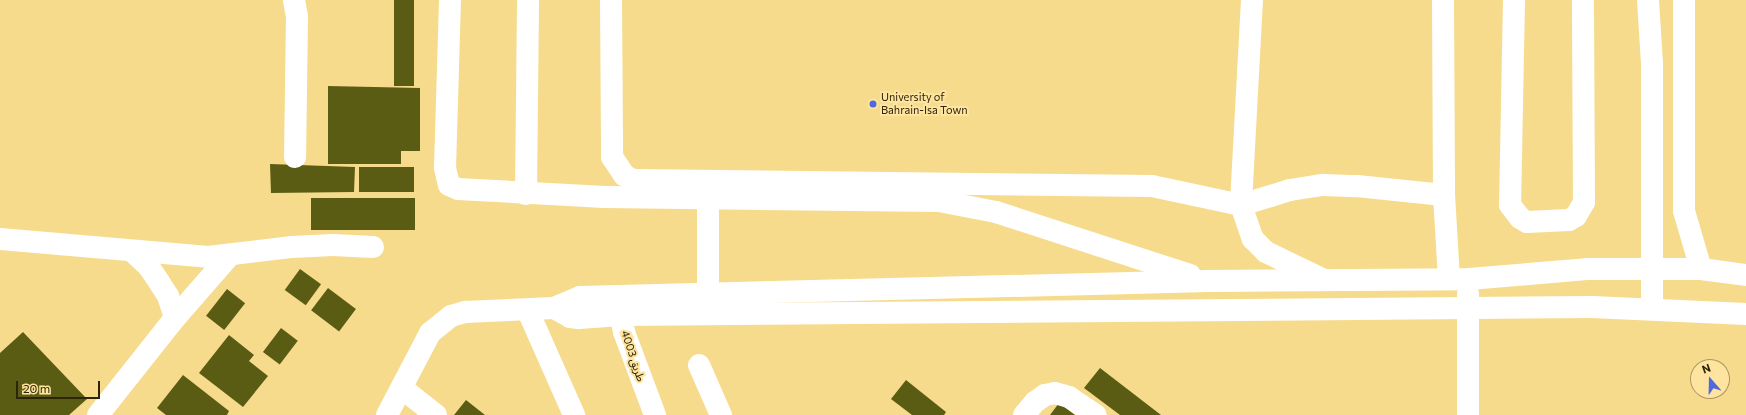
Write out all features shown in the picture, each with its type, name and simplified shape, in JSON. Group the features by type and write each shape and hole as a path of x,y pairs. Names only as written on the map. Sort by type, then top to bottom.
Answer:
{"lane":[{"path":"450,0 445,177 449,185 458,188 526,194 939,201 968,205 1208,281"},
{"path":"526,194 528,0"},
{"path":"611,0 612,157 624,175 633,180 1152,186 1240,205 1290,190 1323,185 1357,186 1444,195"},
{"path":"1252,0 1240,205 1253,239 1266,252 1327,281"},
{"path":"1443,0 1444,195 1459,279 1468,309 1468,415"},
{"path":"1514,0 1510,205 1517,215 1527,222 1569,220 1576,216 1584,202 1583,0"},
{"path":"1648,0 1652,63 1652,308"},
{"path":"1684,0 1684,211 1701,269"},
{"path":"295,157 297,6"},
{"path":"1652,63 1685,65"},
{"path":"708,198 708,293"},
{"path":"0,239 132,250 190,257 229,256 292,247 333,245 373,247"},
{"path":"132,250 149,267 168,296 175,318"},
{"path":"98,415 175,318 229,256"},
{"path":"625,306 708,293 1208,281 1459,279 1587,269 1701,269 1746,275"},
{"path":"387,415 403,389 430,334 446,320 465,312 528,311 554,308 580,297 625,306 1468,309 1652,308 1746,314"},
{"name":"طريق 4003","path":"625,306 629,349 654,415"},
{"path":"528,311 574,415"},
{"path":"699,365 721,415"},
{"path":"403,389 436,415"},
{"path":"1024,415 1044,395 1055,393 1069,397 1096,415"}],"shaded area":[{"name":"University of Bahrain-Isa Town","path":"0,0 1746,0 1746,415 0,415"}],"building":[{"path":"394,0 414,0 414,86 394,86"},
{"path":"328,86 420,88 420,151 401,151 401,164 328,164"},
{"path":"270,164 355,167 354,192 271,193"},
{"path":"359,167 414,167 414,192 359,192"},
{"path":"311,198 415,198 415,230 311,230"},
{"path":"300,269 321,284 306,305 285,290"},
{"path":"328,288 356,309 339,331 311,310"},
{"path":"227,289 245,303 224,330 206,316"},
{"path":"281,328 298,341 280,365 263,352"},
{"path":"23,332 87,399 69,415 0,415 0,353"},
{"path":"229,335 254,355 249,361 268,376 243,407 199,373"},
{"path":"1100,368 1161,415 1120,415 1084,388"},
{"path":"183,375 229,411 227,415 166,415 157,408"},
{"path":"906,380 946,412 944,415 912,415 891,399"},
{"path":"466,400 485,415 454,415"},
{"path":"1059,403 1075,415 1050,415"}],"place":[{"name":"University of Bahrain-Isa Town","path":"873,104"}]}
